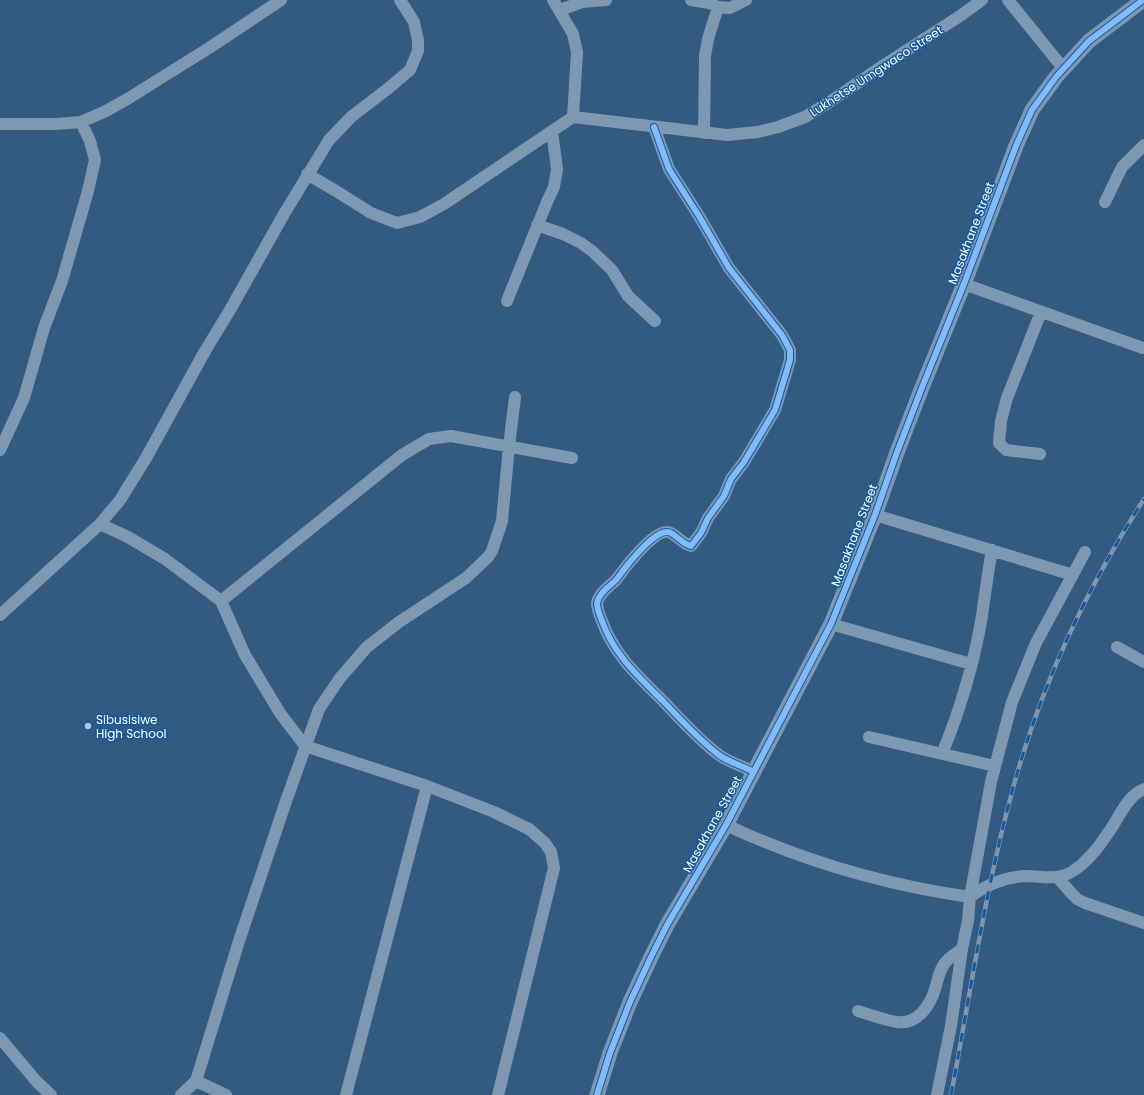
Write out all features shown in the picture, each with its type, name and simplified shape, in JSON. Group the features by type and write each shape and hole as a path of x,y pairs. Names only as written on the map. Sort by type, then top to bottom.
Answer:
{"street":[{"path":"0,124 56,124 81,122 106,111 209,48 281,0"},
{"path":"0,615 100,524 120,500 146,458 205,351 307,174 329,140 351,117 410,70 418,51 418,40 414,22 400,0"},
{"path":"307,174 371,213 397,223 420,217 444,204 573,117 577,52 573,34 556,5 606,0"},
{"path":"691,0 709,3 718,7 730,8 746,0"},
{"name":"Lukhetse Umgwaco Street","path":"573,117 727,135 758,132 778,127 805,117 960,16 982,0"},
{"path":"1008,0 1063,68"},
{"name":"Masakhane Street","path":"597,1095 610,1053 630,1002 651,957 667,925 726,825 831,624 875,515 896,455 964,284 1016,146 1032,110 1063,68 1089,41 1143,0"},
{"path":"704,133 705,56 708,39 718,7"},
{"path":"0,450 24,398 44,328 62,281 88,191 95,160 90,140 81,122"},
{"path":"654,127 669,169 699,216 729,268 782,335 790,350 790,360 775,410 744,462 731,479 724,496 708,518 701,533 695,541 691,546 669,532 664,532 658,535 640,551 615,581 602,593 597,603 598,613 612,644 622,659 646,685 700,740 720,756 754,772"},
{"path":"507,300 554,187 557,170 552,131"},
{"path":"1105,202 1122,167 1144,145"},
{"path":"537,225 563,234 592,251 612,270 628,296 655,321"},
{"path":"964,284 1143,348"},
{"path":"1040,454 1006,450 999,443 1001,421 1007,398 1041,312"},
{"path":"181,1095 196,1081 239,941 319,709 340,678 368,647 399,622 466,578 488,557 492,551 502,521 515,397"},
{"path":"221,601 402,455 429,439 451,436 572,458"},
{"path":"875,515 1073,574"},
{"path":"100,524 128,537 164,559 221,601 245,655 280,713 305,746 427,786 494,812 528,828 545,843 551,852 554,868 498,1095"},
{"path":"942,754 956,721 971,664 982,617 992,550"},
{"path":"937,1095 951,1026 962,949 968,921 970,897 995,766 1012,702 1033,650 1085,552"},
{"path":"831,624 971,664"},
{"path":"1116,647 1144,662"},
{"path":"869,736 995,766"},
{"path":"346,1095 427,786"},
{"path":"726,825 768,844 813,860 887,882 921,890 970,897 985,887 1004,880 1024,876 1058,878 1075,870 1084,862 1108,834 1129,800 1144,789"},
{"path":"1058,878 1077,899 1144,923"},
{"path":"858,1011 898,1022 909,1021 917,1018 932,999 938,975 945,963 962,949"},
{"path":"0,1038 37,1082 51,1095"},
{"path":"196,1081 226,1095"}],"railway":[{"path":"951,1095 987,898 1005,820 1026,744 1053,671 1069,635 1104,566 1144,499"}],"cycle path":[{"path":"597,1095 610,1053 630,1002 651,957 667,925 726,825 831,624 875,515 896,455 964,284 1016,146 1032,110 1056,77 1089,41 1143,0"},
{"path":"654,127 669,169 699,216 729,268 782,335 790,350 790,360 775,410 744,462 731,479 724,496 708,518 701,533 691,546 685,544 671,533 666,532 654,537 642,548 616,580 602,593 598,599 597,605 607,633 620,655 628,665 690,730 711,749 726,759 754,772"}],"place":[{"name":"Sibusisiwe High School","path":"88,726"}]}
